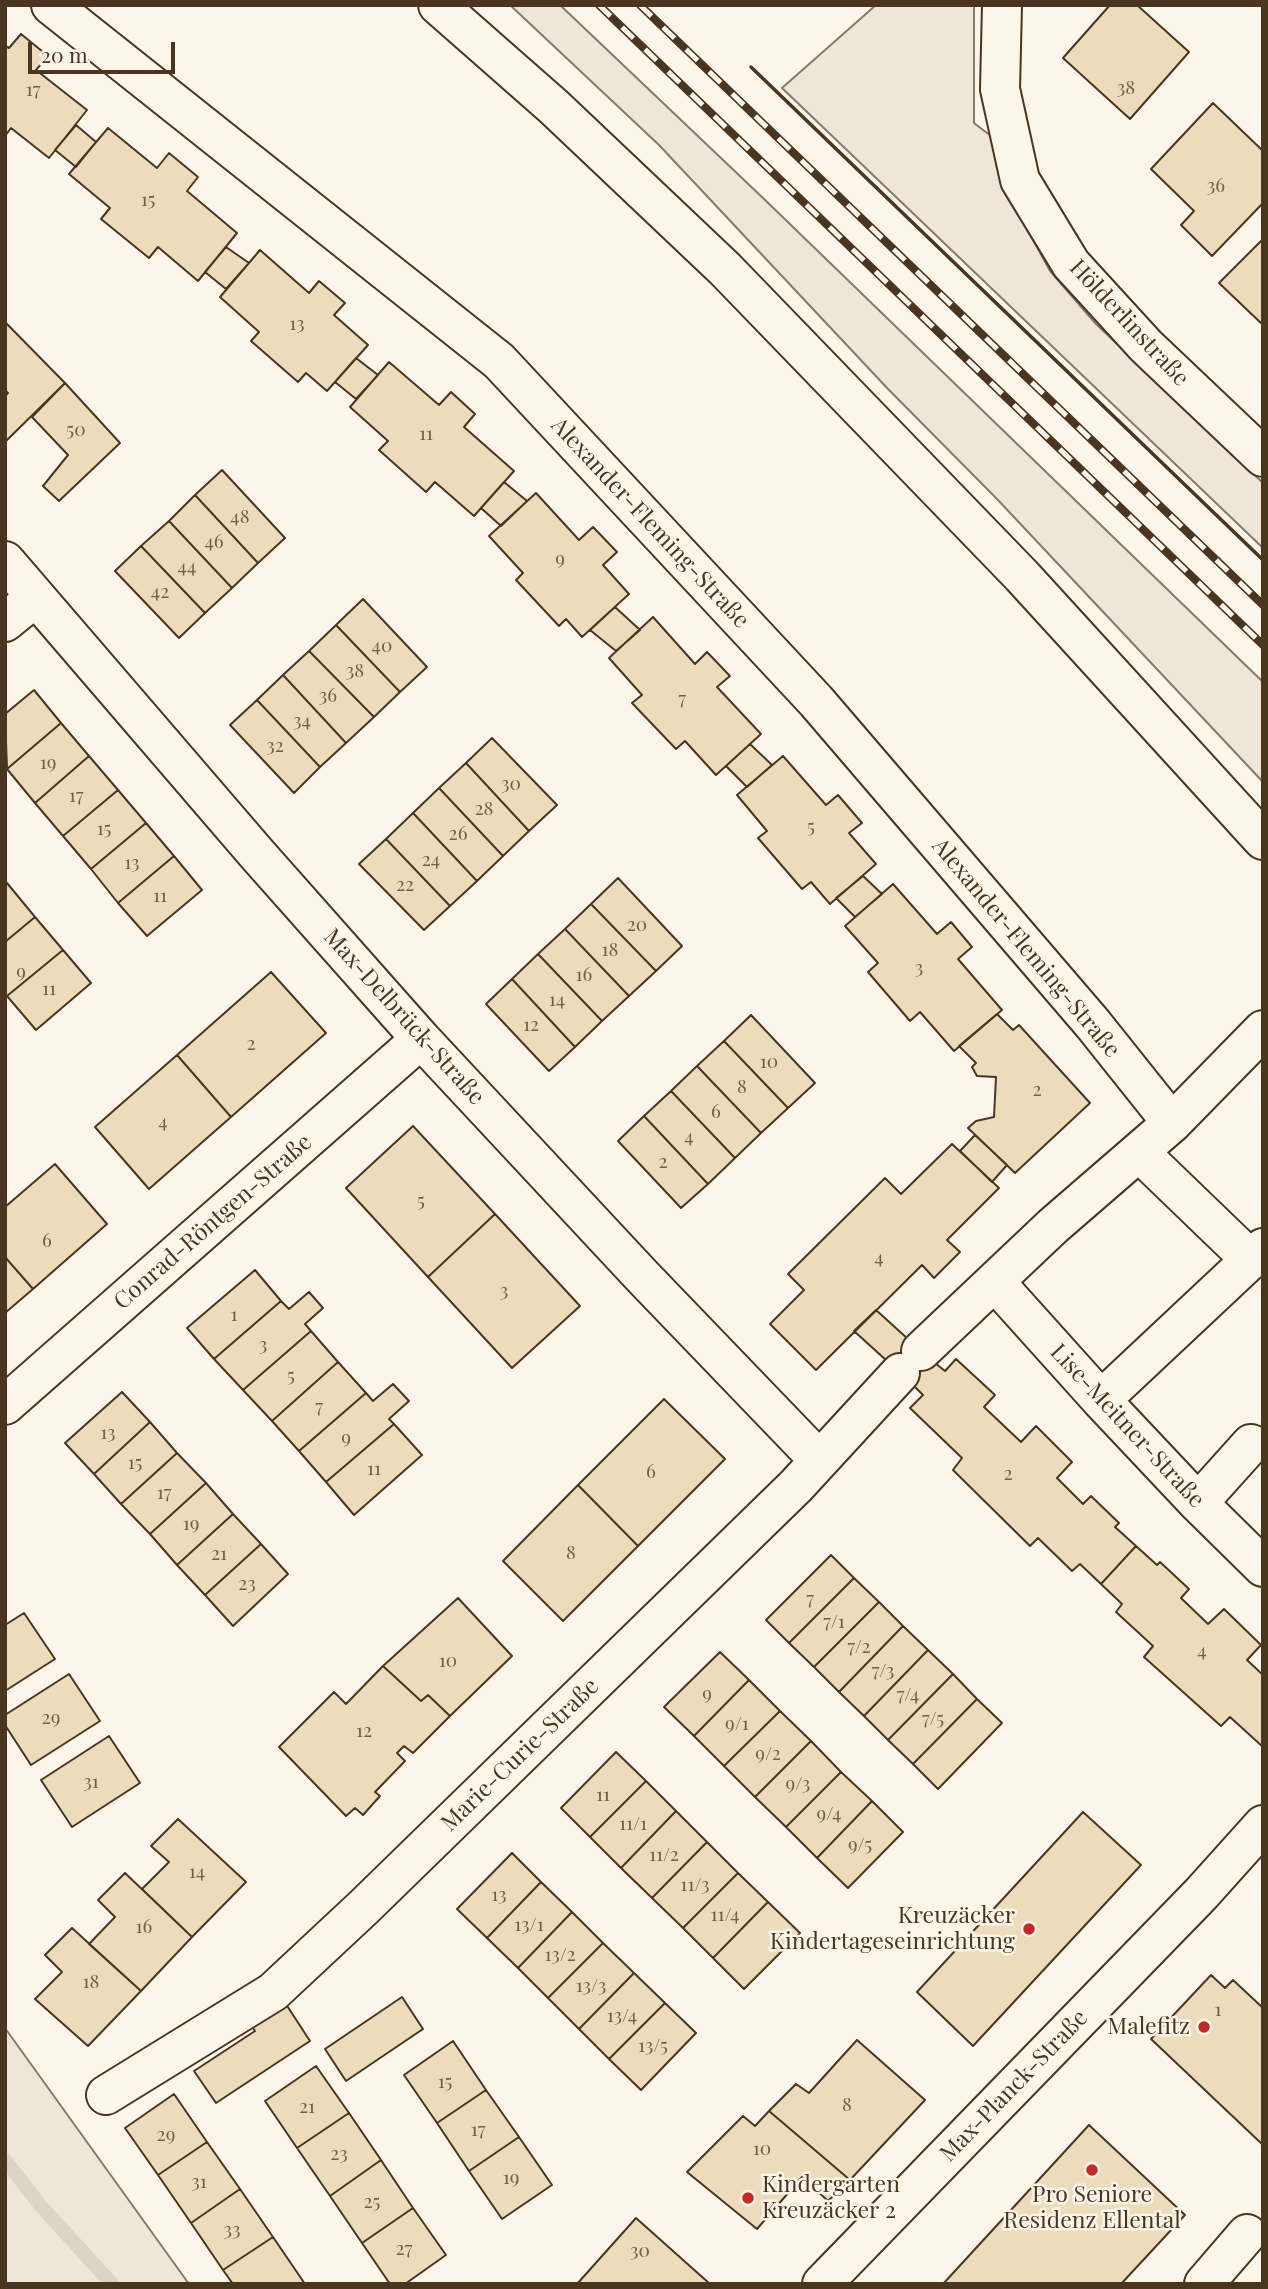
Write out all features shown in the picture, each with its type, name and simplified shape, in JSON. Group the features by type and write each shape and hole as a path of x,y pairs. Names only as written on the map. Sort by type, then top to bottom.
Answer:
{"street":[{"name":"Alexander-Fleming-Straße","path":"51,5 499,361 816,701 1093,1024 1172,1122"},
{"path":"438,5 554,107 725,269 1022,576 1263,840"},
{"name":"Hölderlinstraße","path":"1002,5 1000,89 1020,180 1070,264 1146,346 1263,457"},
{"name":"Max-Delbrück-Straße","path":"5,561 257,855 421,1039 642,1276 819,1460"},
{"path":"5,622 36,597"},
{"name":"Marie-Curie-Straße","path":"106,2095 273,1992 365,1907 796,1486 911,1362 1053,1226 1172,1122 1263,1030"},
{"name":"Conrad-Röntgen-Straße","path":"5,1405 421,1039"},
{"path":"1101,1400 1255,1266 1139,1152"},
{"name":"Lise-Meitner-Straße","path":"995,1282 1101,1400 1263,1567"},
{"path":"1198,1503 1251,1444"},
{"name":"Max-Planck-Straße","path":"822,2284 1201,1894 1263,1825"},
{"path":"1204,2284 1247,2234"}],"shaded area":[{"path":"510,5 560,5 1263,682 1263,782 659,145"},
{"path":"876,5 974,5 974,123 991,136 1010,197 1050,271 1096,324 1263,483 1263,548 782,88"},
{"path":"5,2028 189,2284 5,2284"}],"building":[{"path":"1110,5 1137,5 1189,52 1130,119 1063,58"},
{"path":"21,34 48,56 36,70 87,110 49,158 11,128 5,136 5,46 9,48"},
{"path":"1213,103 1263,151 1263,203 1212,256 1181,225 1194,211 1151,169"},
{"path":"76,125 96,142 76,167 55,150"},
{"path":"108,128 157,168 169,153 198,177 187,191 237,233 198,281 158,247 149,258 101,219 110,208 69,174"},
{"path":"1263,239 1263,325 1219,283"},
{"path":"226,247 249,263 226,289 205,272"},
{"path":"260,250 309,293 319,281 345,303 334,315 368,345 327,391 306,373 298,382 251,341 259,332 220,297"},
{"path":"6,323 65,383 5,442 5,396 8,393 5,390"},
{"path":"356,358 378,375 356,399 335,382"},
{"path":"389,362 439,405 451,392 475,414 464,427 514,471 474,516 435,482 426,492 379,450 388,441 350,407"},
{"path":"65,383 120,443 59,501 43,486 68,455 32,417"},
{"path":"222,470 285,538 258,563 195,495"},
{"path":"504,482 527,501 501,526 481,508"},
{"path":"536,493 579,540 593,527 617,552 603,565 629,594 582,637 566,619 559,626 516,580 523,573 489,536"},
{"path":"195,495 258,563 232,588 169,521"},
{"path":"169,521 232,588 205,613 141,546"},
{"path":"141,546 205,613 179,638 115,571"},
{"path":"363,599 427,667 400,692 336,625"},
{"path":"615,607 640,630 616,651 590,630"},
{"path":"653,617 695,664 707,652 730,676 717,687 761,734 716,775 685,741 676,749 632,703 642,695 609,658"},
{"path":"336,625 400,692 374,717 309,651"},
{"path":"309,651 374,717 346,743 283,675"},
{"path":"283,675 346,743 320,767 257,700"},
{"path":"34,690 61,723 7,769 5,714"},
{"path":"257,700 320,767 294,793 230,725"},
{"path":"61,723 89,756 35,803 7,769"},
{"path":"492,738 557,805 529,831 466,763"},
{"path":"750,744 772,765 747,787 726,766"},
{"path":"89,756 118,790 63,836 35,803"},
{"path":"783,756 826,805 838,795 862,823 849,833 876,864 830,904 811,882 802,889 758,838 767,831 737,795"},
{"path":"466,763 529,831 503,856 439,788"},
{"path":"439,788 503,856 477,881 413,813"},
{"path":"118,790 146,823 91,869 63,836"},
{"path":"413,813 477,881 450,906 386,839"},
{"path":"146,823 174,856 118,903 91,869"},
{"path":"386,839 450,906 424,930 359,864"},
{"path":"174,856 202,890 147,936 118,903"},
{"path":"863,876 882,894 855,917 836,898"},
{"path":"618,878 682,946 656,971 591,904"},
{"path":"7,883 35,917 5,942 5,885"},
{"path":"893,884 937,934 951,922 972,947 958,959 1002,1010 954,1051 920,1012 910,1021 868,972 878,963 845,926"},
{"path":"591,904 656,971 629,996 565,929"},
{"path":"35,917 63,950 7,996 5,942"},
{"path":"565,929 629,996 602,1021 538,954"},
{"path":"63,950 91,983 36,1030 7,996"},
{"path":"538,954 602,1021 575,1047 512,979"},
{"path":"271,972 326,1033 231,1117 177,1055"},
{"path":"512,979 575,1047 549,1071 486,1004"},
{"path":"997,1014 1013,1030 1019,1025 1090,1103 1015,1173 968,1128 976,1121 994,1117 996,1077 977,1076 972,1067 976,1063 959,1046"},
{"path":"751,1015 815,1083 788,1108 724,1041"},
{"path":"724,1041 788,1108 761,1133 697,1066"},
{"path":"177,1055 231,1117 149,1189 95,1127"},
{"path":"697,1066 761,1133 735,1158 671,1091"},
{"path":"671,1091 735,1158 708,1184 644,1116"},
{"path":"644,1116 708,1184 681,1208 618,1141"},
{"path":"413,1126 495,1214 428,1277 346,1188"},
{"path":"975,1135 1007,1165 992,1182 960,1151"},
{"path":"952,1144 999,1188 947,1240 960,1252 934,1278 922,1265 816,1370 770,1324 804,1290 788,1274 885,1178 901,1194"},
{"path":"55,1164 107,1224 33,1289 5,1257 5,1207"},
{"path":"495,1214 580,1306 512,1368 428,1277"},
{"path":"5,1257 33,1289 5,1313"},
{"path":"255,1270 281,1301 214,1359 187,1328"},
{"path":"309,1292 323,1308 305,1324 311,1331 243,1390 214,1359 281,1301 289,1309"},
{"path":"876,1310 930,1359 909,1381 854,1331"},
{"path":"311,1331 338,1362 272,1421 243,1390"},
{"path":"930,1359 945,1371 956,1359 995,1395 984,1407 1021,1442 1036,1426 1072,1462 1057,1478 1083,1504 1091,1496 1119,1523 1115,1527 1136,1546 1101,1584 1080,1564 1072,1571 1038,1538 1030,1546 953,1470 962,1458 910,1408 923,1395 909,1381"},
{"path":"338,1362 366,1393 299,1451 272,1421"},
{"path":"393,1384 409,1401 389,1419 394,1424 326,1482 299,1451 366,1393 373,1401"},
{"path":"122,1392 150,1422 94,1474 65,1443"},
{"path":"664,1399 725,1459 638,1546 578,1485"},
{"path":"150,1422 177,1453 121,1504 94,1474"},
{"path":"394,1424 422,1455 354,1515 326,1482"},
{"path":"177,1453 206,1483 150,1534 121,1504"},
{"path":"206,1483 233,1514 177,1565 150,1534"},
{"path":"578,1485 638,1546 563,1621 503,1561"},
{"path":"233,1514 261,1544 205,1595 177,1565"},
{"path":"261,1544 288,1574 233,1626 205,1595"},
{"path":"1136,1546 1157,1565 1160,1562 1189,1589 1181,1598 1208,1624 1224,1609 1261,1645 1247,1660 1263,1675 1263,1747 1230,1717 1221,1726 1144,1657 1153,1646 1116,1612 1122,1604 1101,1584"},
{"path":"831,1555 854,1578 789,1643 766,1620"},
{"path":"854,1578 879,1602 814,1667 789,1643"},
{"path":"458,1598 512,1656 450,1716 428,1695 421,1701 383,1666"},
{"path":"879,1602 903,1626 839,1692 814,1667"},
{"path":"24,1613 55,1659 5,1691 5,1625"},
{"path":"903,1626 928,1650 864,1716 839,1692"},
{"path":"928,1650 953,1674 888,1740 864,1716"},
{"path":"720,1652 749,1680 694,1736 664,1707"},
{"path":"383,1666 421,1701 428,1695 450,1716 413,1753 404,1746 397,1753 405,1761 375,1792 380,1796 363,1815 355,1808 346,1816 279,1747 334,1692 346,1704"},
{"path":"69,1674 100,1721 31,1765 5,1725 5,1715"},
{"path":"953,1674 977,1699 913,1764 888,1740"},
{"path":"749,1680 780,1711 724,1766 694,1736"},
{"path":"977,1699 1002,1723 938,1789 913,1764"},
{"path":"780,1711 811,1741 755,1797 724,1766"},
{"path":"109,1736 140,1783 72,1827 41,1780"},
{"path":"811,1741 841,1772 786,1827 755,1797"},
{"path":"616,1752 646,1781 590,1837 561,1808"},
{"path":"841,1772 872,1801 817,1858 786,1827"},
{"path":"646,1781 676,1811 621,1868 590,1837"},
{"path":"872,1801 903,1832 848,1888 817,1858"},
{"path":"676,1811 707,1842 652,1898 621,1868"},
{"name":"Kreuzäcker Kindertageseinrichtung","path":"1083,1812 1141,1865 973,2046 917,1992"},
{"path":"178,1819 246,1882 192,1937 142,1889 169,1862 151,1846"},
{"path":"707,1842 738,1873 683,1928 652,1898"},
{"path":"512,1853 541,1882 487,1938 457,1909"},
{"path":"125,1873 192,1937 141,1991 89,1944 115,1917 98,1900"},
{"path":"738,1873 768,1902 713,1958 683,1928"},
{"path":"541,1882 572,1912 518,1968 487,1938"},
{"path":"768,1902 800,1933 744,1989 713,1958"},
{"path":"572,1912 603,1943 548,1998 518,1968"},
{"path":"72,1928 141,1991 88,2046 35,1999 62,1972 45,1955"},
{"path":"603,1943 634,1973 579,2029 548,1998"},
{"path":"634,1973 665,2003 609,2059 579,2029"},
{"path":"1211,1975 1225,1988 1233,1980 1263,2008 1263,2145 1151,2039"},
{"path":"280,1995 310,2041 216,2103 194,2071 255,2031 246,2018"},
{"path":"402,1997 423,2029 346,2081 325,2049"},
{"path":"665,2003 696,2033 641,2090 609,2059"},
{"path":"857,2040 925,2100 850,2180 769,2111 796,2084 809,2093"},
{"path":"453,2041 486,2090 437,2123 404,2075"},
{"path":"316,2066 349,2113 297,2148 265,2101"},
{"path":"486,2090 519,2137 469,2171 437,2123"},
{"path":"174,2094 207,2142 158,2175 125,2128"},
{"path":"769,2111 850,2180 828,2201 802,2177 757,2229 687,2172 743,2116 755,2126"},
{"path":"349,2113 381,2160 330,2196 297,2148"},
{"name":"Pro Seniore Residenz Ellental","path":"1089,2125 1185,2215 1121,2284 943,2284"},
{"path":"519,2137 552,2185 502,2219 469,2171"},
{"path":"207,2142 240,2189 191,2223 158,2175"},
{"path":"381,2160 413,2208 362,2243 330,2196"},
{"path":"240,2189 273,2237 223,2270 191,2223"},
{"path":"413,2208 446,2255 405,2284 390,2284 362,2243"},
{"path":"636,2218 710,2284 577,2284"},
{"path":"273,2237 305,2284 233,2284 223,2270"}],"waterway":[{"path":"5,2160 40,2205 112,2284"}],"railway":[{"path":"599,5 1263,645"},
{"path":"640,5 1263,605"}],"wall":[{"path":"751,67 1263,560"}],"place":[{"name":"Kreuzäcker Kindertageseinrichtung","path":"1029,1929"},
{"name":"Malefitz","path":"1204,2027"},
{"name":"Pro Seniore Residenz Ellental","path":"1092,2170"},
{"name":"Kindergarten Kreuzäcker 2","path":"748,2198"}]}
